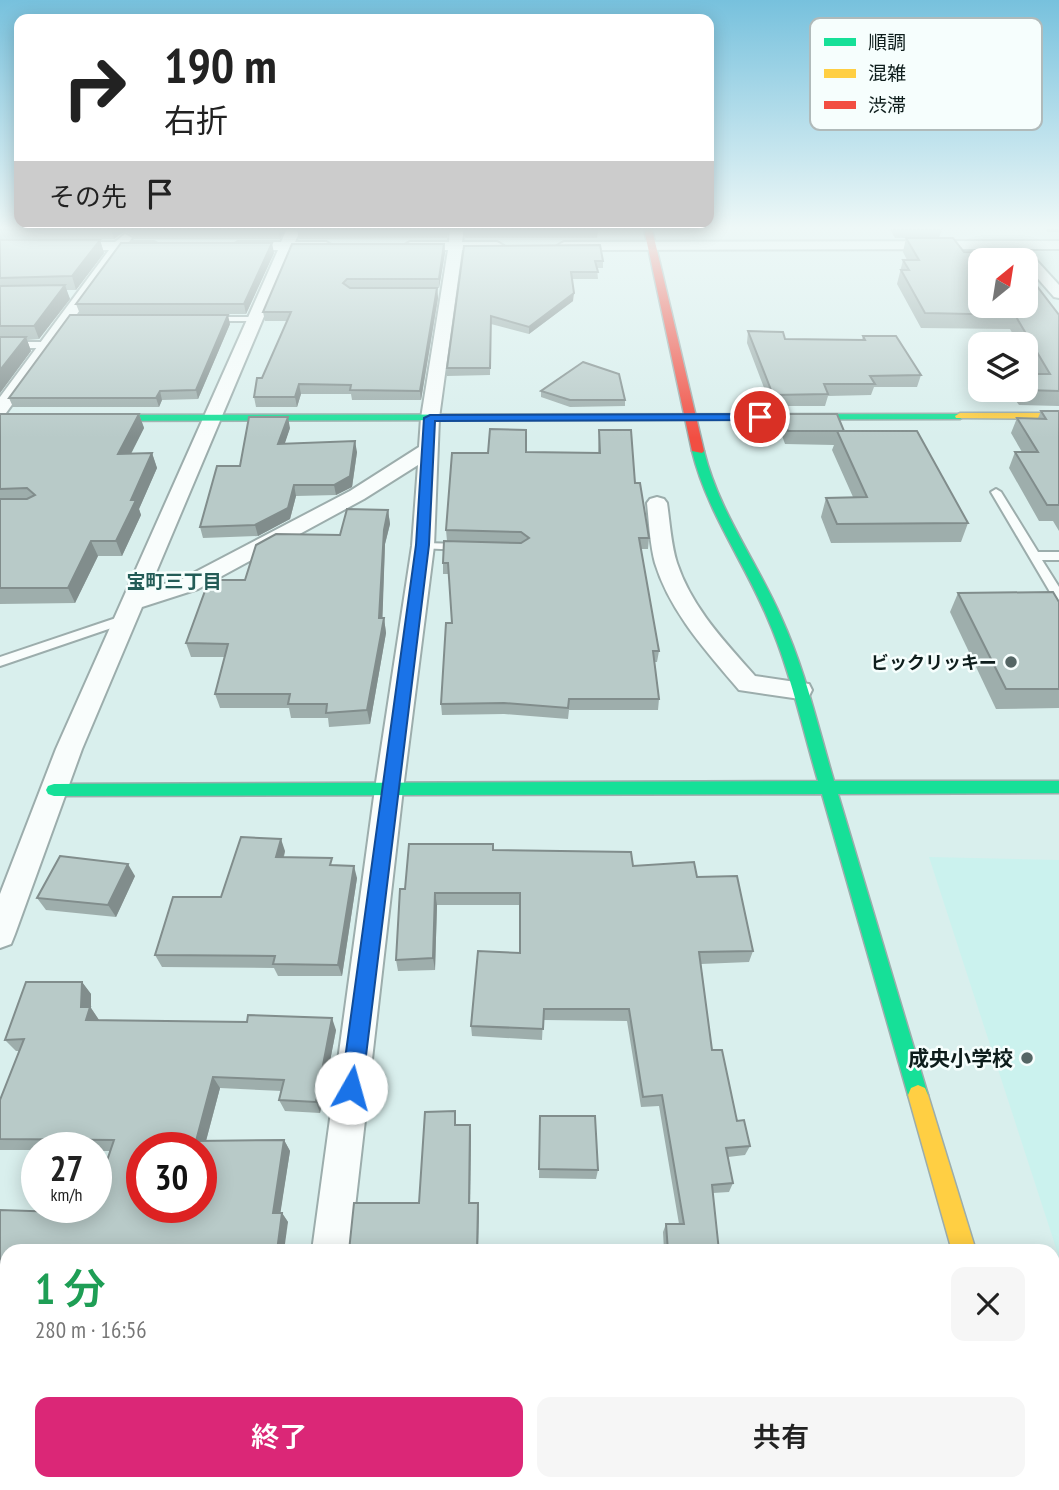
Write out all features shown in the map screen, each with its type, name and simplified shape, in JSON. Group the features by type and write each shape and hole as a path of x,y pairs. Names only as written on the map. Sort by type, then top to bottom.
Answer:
{"street":[{"path":"0,408 48,345 74,319 76,299"},
{"path":"0,934 54,790 263,299"},
{"path":"332,1244 389,789 423,545 430,418 443,299"},
{"path":"664,299 704,481 727,531 767,601 788,648 962,1244"},
{"path":"0,418 1059,416"},
{"path":"129,611 190,584 357,495 428,450"},
{"path":"657,503 666,563 683,599 721,653 748,684 800,690"},
{"path":"54,790 1059,787"}],"lane":[{"path":"201,319 254,319"},
{"path":"0,345 48,345"},
{"path":"996,492 1059,597"},
{"path":"423,545 472,547"},
{"path":"1033,556 1059,556"},
{"path":"0,662 129,611"}],"shaded area":[{"name":"成央小学校","path":"929,857 1059,860 1059,1244 1055,1244"}],"building":[{"path":"0,299 55,299 34,326 0,326"},
{"path":"80,299 247,299 244,304 76,304"},
{"path":"269,299 435,299 420,391 350,390 351,385 299,384 295,397 254,397 257,378 262,378 291,312 263,312"},
{"path":"457,299 567,299 529,327 491,316 490,368 447,368"},
{"path":"917,299 968,299 968,314 925,313"},
{"path":"1038,299 1046,299 1059,315 1059,391 1038,390 1038,374 1050,374 1038,354 1038,332 1025,332 1017,318 1038,318"},
{"path":"70,315 228,315 196,390 160,391 156,398 9,398"},
{"path":"748,331 783,332 785,339 865,340 863,336 896,336 921,375 870,376 875,384 824,384 828,394 773,395"},
{"path":"0,337 26,337 0,370"},
{"path":"583,362 619,374 625,400 570,400 541,391"},
{"path":"1041,411 1059,411 1059,505 1047,505 1015,452 1038,452 1017,418 1046,419"},
{"path":"0,414 139,414 118,454 152,453 131,500 136,500 116,541 91,541 68,588 0,588 0,499 27,499 35,495 27,488 0,489"},
{"path":"781,414 837,414 844,431 788,431"},
{"path":"249,417 288,417 278,444 355,441 350,476 334,485 294,485 288,508 255,525 200,527 217,466 240,466"},
{"path":"490,429 526,430 526,452 600,453 599,430 631,430 635,483 640,483 649,538 639,538 659,651 653,651 659,699 569,699 568,708 504,703 441,704 446,623 452,623 448,563 443,563 444,541 521,543 529,538 521,532 446,530 452,453 488,453"},
{"path":"837,431 917,431 968,523 837,524 826,498 867,497"},
{"path":"347,509 388,510 384,530 379,618 384,618 367,710 326,713 327,704 288,704 290,694 215,694 228,644 186,643 209,580 245,580 256,545 276,534 340,535"},
{"name":"ビックリッキー","path":"1053,592 1059,602 1059,689 1006,689 958,593"},
{"path":"241,837 281,839 276,857 332,858 330,865 354,866 338,965 273,964 275,956 155,955 173,897 221,897"},
{"path":"409,844 493,844 493,850 631,852 633,866 694,862 697,877 737,876 753,951 699,952 712,1050 722,1050 737,1121 744,1120 750,1146 726,1148 733,1183 712,1185 718,1244 667,1244 666,1224 684,1224 662,1095 643,1097 629,1009 544,1009 543,1029 471,1026 478,951 520,953 520,893 435,893 433,958 396,960 400,889 405,889"},
{"path":"60,856 128,864 108,905 37,898"},
{"path":"26,982 82,982 81,1007 90,1007 86,1020 247,1022 248,1015 332,1018 316,1102 279,1100 284,1080 213,1077 198,1132 126,1132 126,1223 217,1223 217,1141 284,1140 273,1213 282,1213 278,1244 0,1244 0,1210 21,1211 21,1223 112,1223 114,1140 112,1132 21,1132 21,1139 0,1139 0,1100 24,1039 5,1040"},
{"path":"455,1111 455,1125 470,1125 469,1203 478,1203 477,1244 350,1244 354,1203 419,1203 425,1112"},
{"path":"540,1116 595,1116 598,1170 539,1169"}],"traffic: fast":[{"path":"0,418 960,416"},
{"path":"698,451 717,509 768,604 787,648 918,1095"},
{"path":"54,790 1059,787"}],"traffic: slow":[{"path":"960,416 1059,416"},
{"path":"918,1095 962,1244"}],"traffic: jam":[{"path":"664,299 698,451"}],"place":[{"name":"ビックリッキー","path":"1011,662"},
{"name":"成央小学校","path":"1027,1058"}],"district":[{"name":"宝町三丁目","path":"174,581"}],"route":[{"path":"351,1088 423,545 430,418 760,417"}]}
